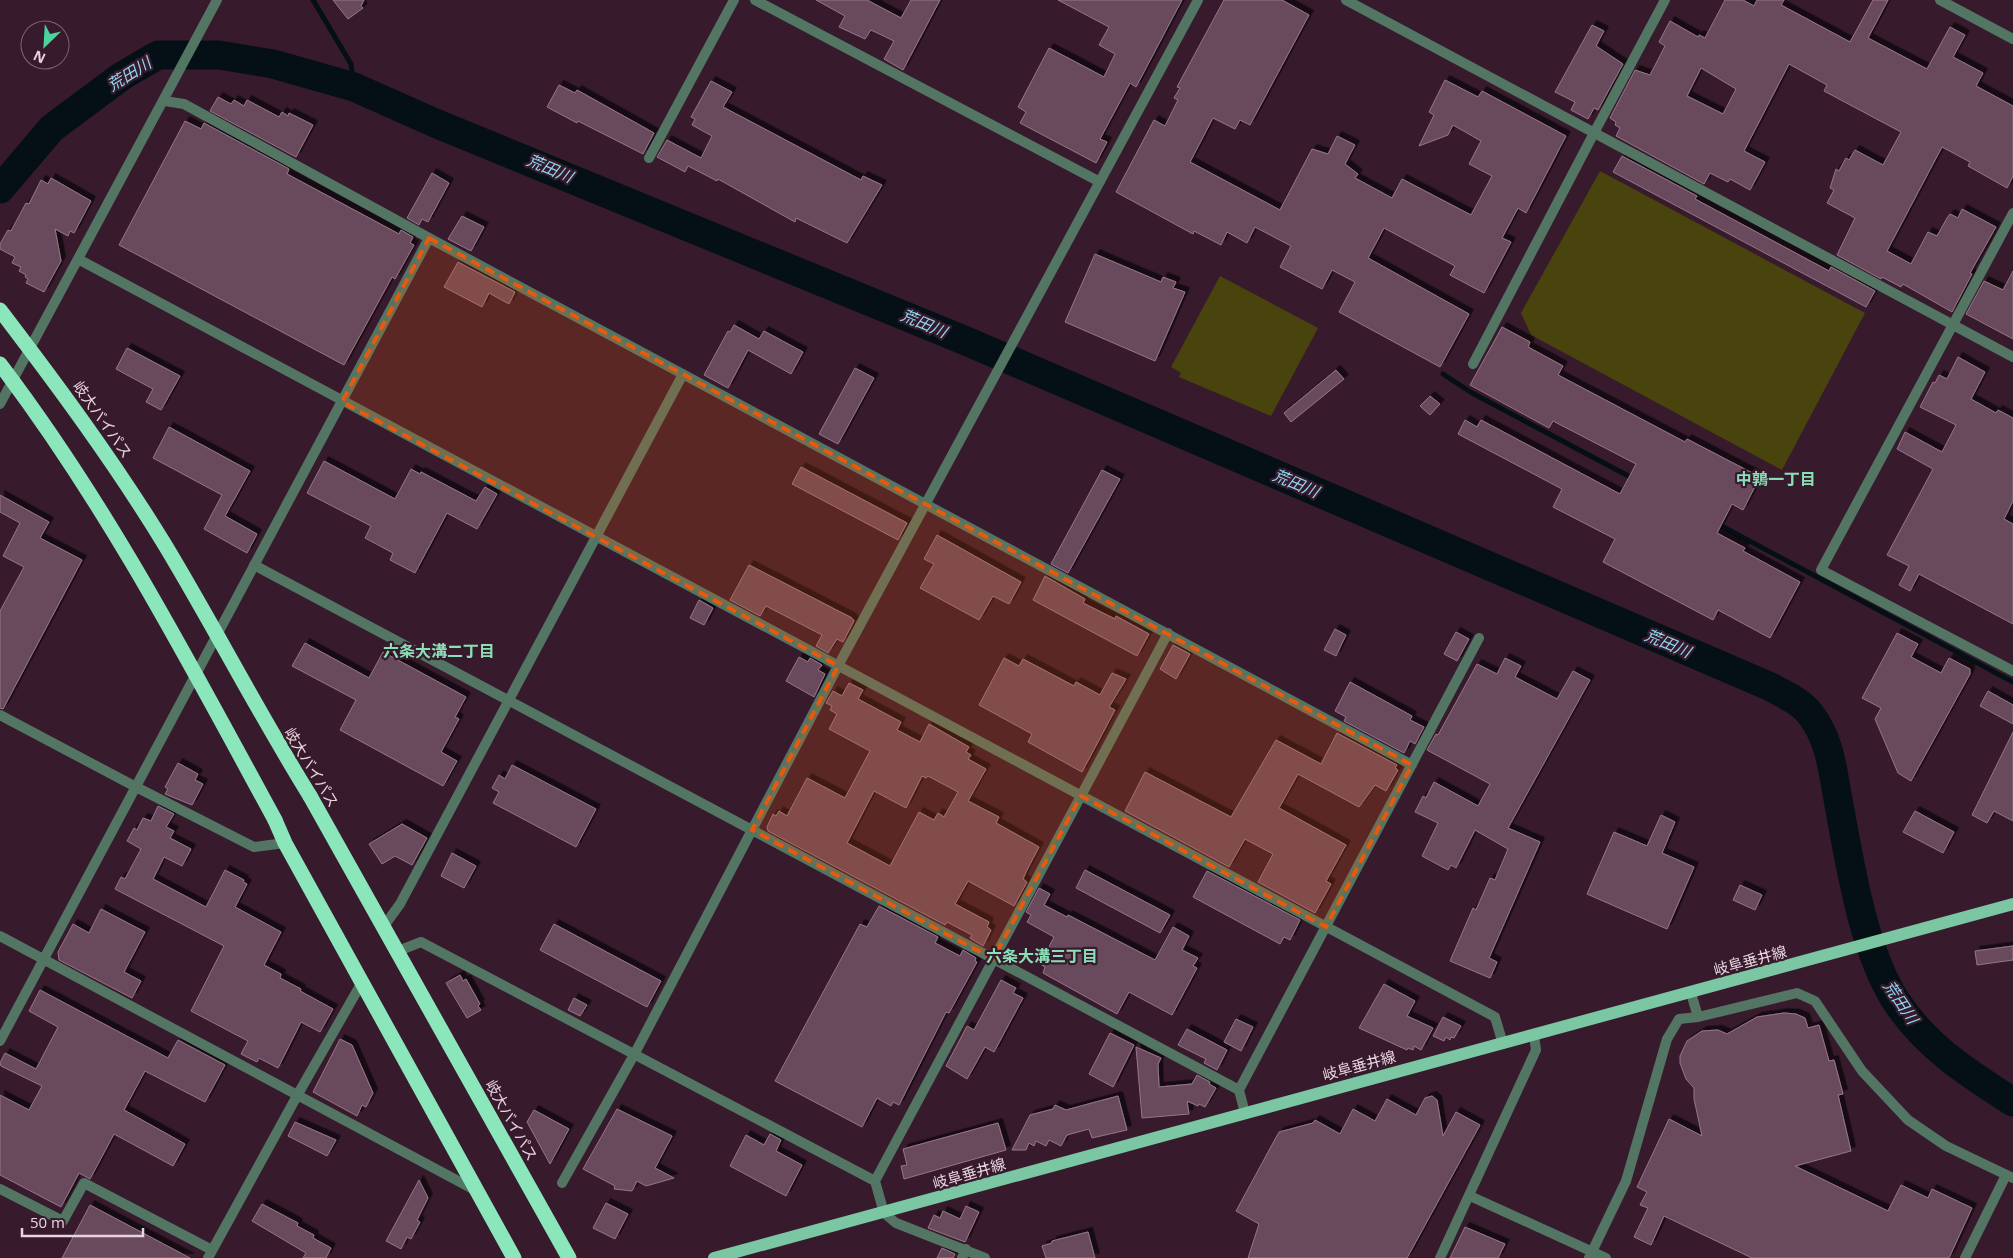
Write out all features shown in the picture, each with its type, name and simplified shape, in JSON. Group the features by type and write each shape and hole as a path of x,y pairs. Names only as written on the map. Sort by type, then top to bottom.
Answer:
{"highway":[{"name":"岐大バイパス","path":"0,310 121,476 198,600 269,730 310,796 384,926 569,1258"},
{"path":"0,364 31,405 91,496 165,620 275,820 285,844 361,984 514,1258"}],"main road":[{"name":"岐阜垂井線","path":"714,1258 2013,904"}],"street":[{"path":"0,404 165,101 172,84 217,0"},
{"path":"649,158 734,0"},
{"path":"755,0 1100,182"},
{"path":"562,1183 635,1053 838,666 1198,0"},
{"path":"1346,0 2013,357"},
{"path":"1473,364 1665,0"},
{"path":"1940,0 2013,39"},
{"path":"165,101 184,104 429,238 1412,765"},
{"path":"2013,213 1821,570 2013,670"},
{"path":"0,1041 429,238"},
{"path":"78,258 342,402 1495,1017 1503,1044"},
{"path":"384,926 400,904 683,374"},
{"path":"254,565 1239,1090"},
{"path":"985,1258 964,1254 896,1223 884,1213 875,1181 1168,633"},
{"path":"1245,1113 1239,1090 1479,638"},
{"path":"0,715 254,847 285,844"},
{"path":"0,936 475,1190"},
{"path":"398,951 421,942 875,1181"},
{"path":"0,1189 63,1221 84,1183 210,1254 361,984"},
{"path":"1691,993 1698,1017"},
{"path":"1590,1255 1626,1180 1667,1038 1678,1019 1698,1017 1796,993 1815,1001 1862,1071 1908,1120 1946,1146 2009,1176 1965,1258"},
{"path":"1440,1258 1536,1050 1534,1035"},
{"path":"1470,1196 1590,1255 1606,1258"}],"highlighted area":[{"path":"429,238 1412,765 1326,927 1081,796 993,959 752,830 838,666 342,402"}],"shaded area":[{"path":"1600,171 1865,313 1782,470 1531,335 1521,313"},
{"path":"1220,276 1318,328 1271,416 1179,377 1181,373 1171,367"}],"building":[{"path":"333,0 364,0 361,6 363,8 348,19"},
{"path":"816,0 867,0 901,18 911,0 940,0 903,70 884,59 894,41 871,30 865,39 839,27 845,16"},
{"path":"1058,0 1182,0 1136,87 1130,83 1100,139 1107,142 1096,163 1020,123 1026,112 1018,107 1049,48 1104,77 1115,54 1099,45 1109,27"},
{"path":"1224,0 1282,0 1309,15 1250,125 1240,120 1235,129 1213,118 1190,162 1280,210 1312,149 1328,154 1337,136 1355,145 1345,164 1358,174 1355,178 1392,198 1402,179 1471,215 1492,176 1469,164 1481,141 1453,125 1448,135 1419,146 1434,115 1429,112 1445,80 1478,97 1482,91 1566,136 1526,213 1518,208 1502,238 1511,242 1484,293 1450,275 1455,266 1384,228 1368,258 1469,314 1440,367 1339,312 1355,282 1332,270 1322,289 1280,267 1291,246 1255,227 1247,243 1227,232 1221,245 1194,231 1193,234 1116,192 1154,120 1165,126 1178,100 1174,98 1180,88 1177,87"},
{"path":"1725,0 1743,0 1754,6 1757,0 1784,0 1781,5 1850,42 1873,0 1888,0 1868,38 1927,69 1950,27 1965,35 1953,57 1983,73 1976,86 2013,106 2013,176 2007,188 1968,166 1970,162 1942,147 1887,251 1911,264 1928,232 1937,236 1950,214 1958,218 1962,209 1996,227 1970,273 1972,274 1952,312 1903,284 1901,287 1882,277 1881,279 1837,255 1855,218 1827,203 1834,190 1830,188 1836,169 1839,171 1846,158 1849,160 1855,150 1883,165 1901,132 1824,91 1827,85 1789,64 1744,151 1765,162 1750,190 1730,179 1728,182 1710,173 1704,184 1616,136 1620,128 1610,118 1635,70 1650,75 1665,46 1659,42 1670,21 1698,37 1699,35 1705,38","holes":["1701,68 1736,89 1723,114 1687,96"]},
{"path":"1592,25 1604,31 1596,46 1623,64 1598,110 1594,108 1588,119 1571,110 1575,102 1555,92"},
{"path":"711,81 732,92 723,107 861,180 863,176 882,185 847,243 796,218 795,222 718,179 717,181 688,166 685,172 657,157 667,140 701,158 712,136 692,125 695,119 691,117"},
{"path":"559,85 575,93 577,90 654,133 643,154 547,107"},
{"path":"218,97 231,104 234,100 244,106 247,100 279,117 282,112 288,116 289,113 313,125 296,157 210,111"},
{"path":"185,121 201,129 204,123 289,169 287,174 399,234 401,230 413,237 410,243 414,245 395,279 392,277 344,365 119,245"},
{"path":"1622,156 1697,196 1695,199 1829,271 1831,267 1875,291 1866,307 1613,172"},
{"path":"432,173 449,183 428,222 422,219 419,225 407,218"},
{"path":"51,178 91,201 74,233 70,231 68,236 55,229 61,261 44,292 26,283 28,279 25,277 26,275 19,271 21,267 12,263 15,257 0,249 0,244 8,230 11,231 26,203 29,204 41,180 48,184"},
{"path":"462,216 484,227 471,251 448,239"},
{"path":"1095,254 1161,282 1163,277 1176,282 1173,288 1185,292 1155,361 1065,322"},
{"path":"458,262 515,292 509,304 489,293 482,307 444,287"},
{"path":"2013,271 2013,339 1966,314 1984,281 2003,290"},
{"path":"734,325 759,339 764,331 803,352 791,374 748,350 728,388 704,375 728,331 730,332"},
{"path":"1502,327 1530,342 1528,347 1563,366 1558,375 1685,442 1687,439 1760,477 1743,510 1732,504 1717,533 1745,548 1743,551 1800,582 1770,638 1718,610 1713,620 1603,562 1615,539 1553,507 1562,489 1458,434 1465,420 1477,427 1481,420 1620,494 1636,464 1553,421 1549,428 1470,385"},
{"path":"127,348 180,376 161,410 146,402 153,389 116,369"},
{"path":"1958,357 1985,372 1971,399 1996,413 1998,410 2013,418 2013,501 2004,519 2013,524 2013,624 1919,574 1910,591 1899,585 1909,566 1887,555 1933,469 1897,449 1905,432 1942,452 1956,425 1920,407 1933,382 1935,383 1939,375 1947,379"},
{"path":"855,368 874,378 838,444 819,434"},
{"path":"1336,370 1344,379 1291,422 1284,413"},
{"path":"1430,396 1440,404 1430,415 1420,406"},
{"path":"169,427 250,471 225,516 257,534 247,553 204,529 222,495 153,458"},
{"path":"324,461 395,499 411,469 420,474 421,472 476,501 485,487 497,494 477,529 447,513 415,573 390,560 393,553 365,538 371,526 307,493"},
{"path":"801,467 907,523 898,540 792,484"},
{"path":"1102,470 1120,479 1068,573 1051,564"},
{"path":"0,495 49,522 40,538 82,560 3,709 0,708 0,611 24,567 3,556 20,523 0,512"},
{"path":"937,535 1021,582 1009,604 993,596 979,620 920,588 934,564 924,559"},
{"path":"749,565 852,618 854,621 843,642 837,639 828,653 816,646 822,635 766,606 760,616 730,600"},
{"path":"1045,576 1085,599 1083,603 1115,619 1116,616 1149,634 1137,656 1033,600"},
{"path":"699,600 713,608 704,625 690,618"},
{"path":"1335,629 1346,635 1336,656 1324,650"},
{"path":"1456,632 1469,639 1457,661 1444,654"},
{"path":"1897,633 1918,644 1911,657 1941,673 1949,658 1970,669 1970,674 1911,781 1898,773 1875,719 1881,708 1862,698"},
{"path":"305,643 369,678 383,652 466,697 455,717 459,719 441,752 457,761 443,786 340,730 356,700 292,666"},
{"path":"1173,645 1190,654 1176,679 1160,669"},
{"path":"799,657 808,662 810,658 822,665 818,670 825,674 814,697 786,681"},
{"path":"1004,658 1019,666 1023,659 1074,686 1076,682 1100,695 1112,673 1126,679 1109,707 1115,710 1082,772 1028,742 1032,734 979,705"},
{"path":"1505,658 1521,666 1515,677 1557,699 1573,671 1590,680 1508,828 1540,842 1489,958 1497,962 1490,978 1450,961 1473,908 1476,910 1490,878 1495,880 1508,849 1475,830 1456,868 1451,865 1448,870 1422,856 1438,823 1415,812 1423,796 1426,798 1434,782 1478,806 1490,784 1427,750 1436,734 1438,735 1477,664 1497,674"},
{"path":"1350,682 1412,716 1410,720 1424,727 1415,744 1410,741 1404,753 1344,721 1346,717 1335,711"},
{"path":"849,683 863,690 858,699 901,722 897,730 920,742 929,724 969,747 966,752 971,755 968,759 986,769 968,801 999,817 996,823 1039,847 1023,879 1027,882 1014,906 968,881 955,904 989,922 987,927 991,930 983,946 970,938 972,935 947,922 945,925 768,831 767,827 773,814 776,816 779,811 787,816 807,778 845,798 870,751 829,729 837,714 830,710 832,706 826,703 833,691 842,696","holes":["922,776 926,778 928,776 958,792 944,817 938,813 934,820 919,812 890,866 847,843 874,791 906,808"]},
{"path":"1988,691 2013,705 2013,724 1980,706"},
{"path":"2013,732 2013,821 1994,811 1987,823 1972,815"},
{"path":"1337,733 1397,765 1395,768 1398,770 1386,791 1375,785 1359,807 1298,774 1279,808 1346,845 1326,881 1331,884 1315,913 1258,882 1273,854 1245,839 1229,867 1125,811 1145,772 1231,817 1276,740 1321,764"},
{"path":"178,763 198,774 195,780 203,784 192,805 165,794 168,789 165,787"},
{"path":"512,765 596,809 576,847 493,803 499,792 492,788 499,775 505,779"},
{"path":"158,806 174,814 166,827 174,831 170,838 191,849 182,866 164,857 153,879 206,907 225,870 244,880 243,882 247,884 235,907 281,932 264,965 281,974 280,978 301,989 300,991 333,1009 320,1032 301,1022 278,1068 259,1058 257,1062 241,1054 248,1041 191,1011 224,946 115,889 121,877 125,879 141,849 127,841 134,828 137,830 143,818 151,821"},
{"path":"1915,811 1954,832 1943,853 1903,832"},
{"path":"1661,815 1675,822 1662,853 1694,867 1667,929 1587,894 1614,832 1647,846"},
{"path":"402,824 427,838 412,865 395,856 382,864 369,844"},
{"path":"452,853 476,866 464,888 441,876"},
{"path":"1085,870 1170,915 1160,933 1076,888"},
{"path":"1207,871 1300,920 1290,940 1284,937 1280,944 1193,897"},
{"path":"1740,885 1762,895 1755,910 1733,900"},
{"path":"1039,888 1050,894 1044,905 1067,917 1068,915 1155,960 1173,927 1189,936 1182,950 1198,958 1193,966 1197,968 1172,1015 1129,992 1117,1014 1043,973 1045,967 1040,964 1054,937 1027,922 1031,915 1026,912"},
{"path":"879,906 938,937 935,943 960,956 963,950 976,958 975,961 977,962 949,1013 946,1012 899,1105 893,1102 891,1106 877,1098 862,1127 775,1081 860,924 867,927"},
{"path":"101,909 145,932 124,972 141,981 132,998 59,960 58,952 73,924 89,933"},
{"path":"554,924 661,981 647,1007 540,950"},
{"path":"2013,946 2013,960 1977,965 1975,951"},
{"path":"460,975 463,981 466,979 480,1004 478,1006 481,1010 467,1018 446,983"},
{"path":"1001,980 1016,988 1013,993 1023,998 994,1052 985,1047 967,1079 946,1066 967,1026 974,1030"},
{"path":"1384,984 1415,1001 1407,1016 1433,1028 1421,1050 1414,1046 1413,1050 1408,1048 1407,1050 1359,1028"},
{"path":"40,990 168,1058 178,1040 225,1065 205,1102 145,1071 124,1110 185,1144 173,1166 114,1134 90,1179 79,1173 61,1207 0,1175 0,1095 29,1110 42,1086 1,1066 0,1063 5,1053 36,1069 58,1027 29,1011"},
{"path":"574,998 587,1005 580,1016 568,1010"},
{"path":"1784,1013 1796,1014 1805,1018 1808,1028 1819,1025 1829,1061 1834,1060 1843,1094 1838,1095 1851,1151 1795,1166 1888,1211 1901,1185 1928,1198 1932,1189 1972,1208 1949,1258 1752,1258 1664,1216 1651,1245 1634,1237 1648,1208 1640,1205 1647,1192 1637,1187 1669,1119 1702,1136 1694,1099 1694,1088 1686,1079 1680,1063 1680,1056 1687,1041 1702,1031 1718,1030 1727,1034 1757,1017"},
{"path":"1443,1017 1461,1026 1454,1038 1451,1037 1450,1040 1446,1037 1444,1041 1433,1036"},
{"path":"1236,1019 1253,1027 1241,1051 1224,1042"},
{"path":"1187,1029 1227,1050 1217,1070 1204,1063 1206,1059 1178,1045"},
{"path":"1110,1033 1134,1045 1113,1087 1089,1074"},
{"path":"340,1039 352,1045 373,1093 366,1107 362,1105 357,1116 313,1092"},
{"path":"1136,1047 1161,1058 1158,1064 1159,1087 1192,1084 1197,1075 1210,1082 1209,1084 1216,1088 1205,1107 1187,1101 1189,1114 1142,1118"},
{"path":"1118,1096 1127,1130 1092,1138 1089,1129 1067,1135 1061,1146 1049,1140 1046,1146 1036,1141 1034,1146 1029,1143 1026,1150 1012,1150 1030,1115 1053,1109 1055,1105 1066,1110"},
{"path":"1432,1096 1437,1100 1443,1136 1456,1112 1480,1125 1407,1258 1248,1258 1259,1224 1236,1211 1279,1132 1313,1123 1315,1120 1340,1134 1353,1109 1375,1121 1387,1099 1416,1115 1425,1098"},
{"path":"617,1109 672,1136 655,1168 674,1178 646,1186 637,1181 632,1191 614,1189 615,1186 583,1169"},
{"path":"534,1110 569,1129 550,1164 527,1122"},
{"path":"295,1122 336,1140 327,1156 288,1136"},
{"path":"998,1123 1006,1150 904,1179 901,1166 907,1165 903,1149"},
{"path":"770,1134 781,1140 776,1151 802,1165 786,1196 730,1166 746,1135 764,1145"},
{"path":"419,1180 428,1198 417,1220 420,1222 411,1239 407,1237 401,1249 386,1241"},
{"path":"606,1203 628,1214 615,1239 593,1228"},
{"path":"262,1204 298,1223 297,1226 314,1235 313,1238 331,1248 326,1258 303,1258 306,1253 252,1221"},
{"path":"90,1205 190,1258 62,1258"},
{"path":"966,1206 979,1212 965,1242 928,1228 934,1215 940,1218 943,1211 960,1219"},
{"path":"1465,1227 1505,1244 1498,1258 1450,1258"},
{"path":"1088,1232 1095,1258 1046,1258 1042,1246 1052,1243 1052,1241"},
{"path":"942,1248 955,1254 953,1258 937,1258"}],"waterway":[{"name":"荒田川","path":"313,0 351,64 354,87"},
{"name":"荒田川","path":"0,189 52,128 122,76 158,55 219,55 273,64 354,87 435,123 966,341 1771,687 1803,706 1818,725 1823,736 1830,758 1853,879 1866,932 1875,957 1896,1001 1920,1032 1949,1058 2013,1102"},
{"path":"1443,374 1472,393 1634,479"},
{"path":"1716,523 2013,682"}],"district":[{"name":"中鶉一丁目","path":"1776,479"},
{"name":"六条大溝二丁目","path":"439,651"},
{"name":"六条大溝三丁目","path":"1042,956"}]}
